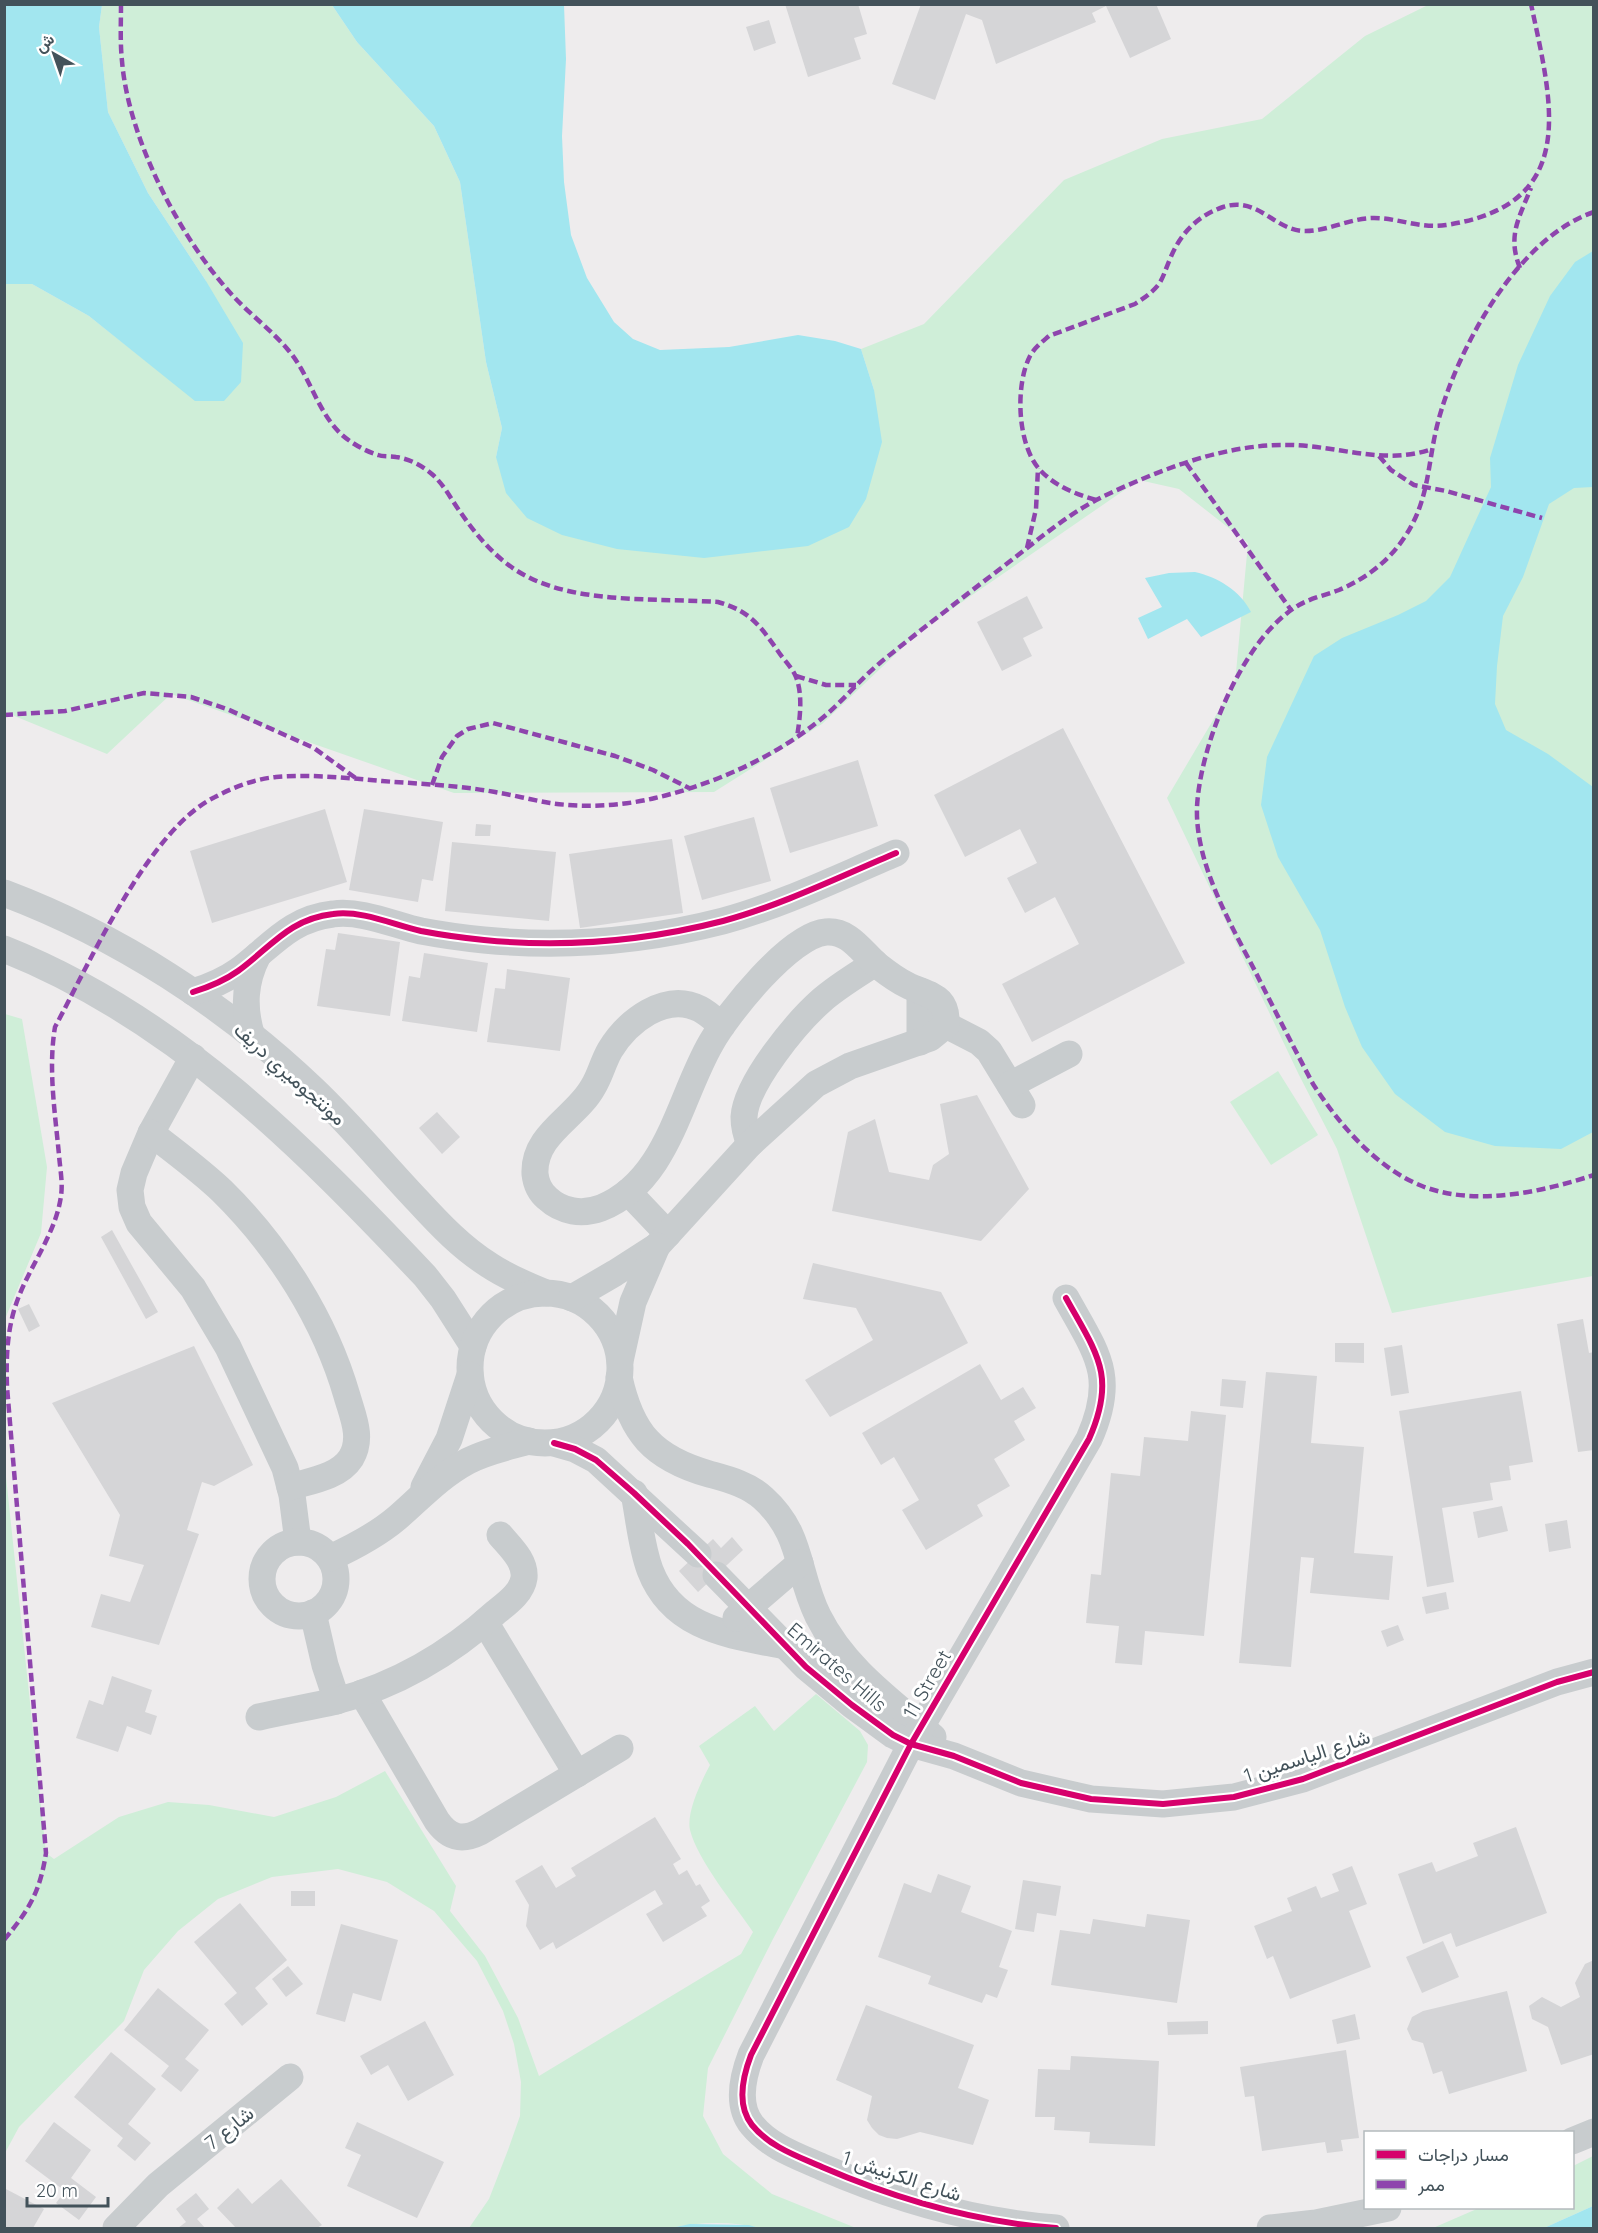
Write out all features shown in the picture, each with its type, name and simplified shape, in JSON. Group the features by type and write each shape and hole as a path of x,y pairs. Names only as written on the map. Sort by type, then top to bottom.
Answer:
{"street":[{"path":"193,992 222,981 283,933 307,919 335,913 364,916 423,931 473,939 533,944 604,942 665,934 724,921 782,902 896,853"},
{"name":"مونتجوميري دريف","path":"4,893 33,904 97,936 193,992 252,1037 314,1090 463,1246 489,1265 517,1281 559,1295"},
{"path":"418,1498 449,1439 470,1375 473,1346 483,1325 501,1307 522,1296 559,1295 615,1273 662,1240 750,1144 816,1084 832,1074 920,1042 939,1032 946,1025 947,1013 942,1002 904,983 875,963 853,940 841,934 826,932 813,935 779,961 758,981 722,1026 700,1065 664,1146 645,1174 628,1192 608,1205 592,1211 575,1212 559,1207 545,1197 536,1182 535,1165 540,1147 551,1132 581,1105 594,1086 612,1047 625,1032 652,1009 668,1004 684,1004 699,1009 722,1026"},
{"path":"4,949 74,981 134,1017 193,1056 272,1122 406,1256 443,1299 473,1346"},
{"path":"252,1037 245,1002 251,967 260,951"},
{"path":"750,1144 745,1130 744,1115 748,1100 762,1072 800,1022 823,999 875,963"},
{"path":"920,991 920,1042"},
{"path":"946,1025 979,1042 989,1051 1016,1095 1069,1054"},
{"path":"193,1056 151,1133 134,1173 130,1190 132,1207 139,1223 180,1270 212,1317 278,1451 290,1487 298,1542"},
{"path":"151,1133 222,1191 253,1225 282,1262 327,1343 344,1387 357,1431 356,1446 350,1459 340,1470 290,1487"},
{"path":"628,1192 662,1240"},
{"path":"330,1558 375,1535 442,1478 469,1461 498,1449 578,1436 598,1421 612,1401 633,1302 662,1240"},
{"path":"559,1295 590,1308 605,1323 615,1341 620,1369"},
{"name":"11 Street","path":"751,2123 744,2107 742,2089 751,2055 916,1736 1089,1439 1100,1415 1104,1389 1100,1362 1066,1299"},
{"name":"Emirates Hills","path":"620,1369 625,1404 638,1429 656,1450 680,1465 735,1481 761,1496 781,1517 795,1543 807,1590 818,1615 847,1661 916,1736 954,1756"},
{"path":"470,1375 476,1398 488,1418 507,1433 575,1449 596,1460 698,1554"},
{"name":"Emirates Hills","path":"634,1493 650,1571 662,1592 677,1610 696,1624 719,1632 785,1646"},
{"path":"259,1717 349,1697 406,1675 437,1657 485,1622 519,1590 524,1579 523,1567 518,1556 500,1535"},
{"path":"288,1543 313,1544 330,1558 335,1570 336,1583 332,1596 324,1606 313,1613 300,1616 281,1611 266,1598 261,1585 262,1572 267,1559 276,1549 288,1543"},
{"path":"719,1632 800,1563"},
{"name":"Emirates Hills","path":"716,1575 828,1687 893,1735 916,1736"},
{"path":"313,1613 325,1665 445,1832 456,1838 469,1838 480,1832 620,1748"},
{"path":"485,1622 577,1774"},
{"name":"شارع الياسمين 1","path":"954,1756 1021,1783 1091,1799 1162,1804 1234,1797 1303,1779 1557,1682 1593,1672"},
{"name":"شارع 7","path":"116,2229 158,2185 290,2077"},
{"name":"شارع الكرنيش 1","path":"751,2123 779,2148 856,2181 918,2202 982,2218 1056,2229"},
{"path":"1574,2140 1593,2132"},
{"path":"1270,2229 1316,2223 1383,2209"}],"green space":[{"path":"102,5 332,5 357,42 434,126 460,182 486,362 502,428 496,457 874,390 861,349 924,324 1064,180 1162,139 1262,119 1365,36 1428,5 1593,5 1593,1276 1392,1313 1337,1149 1299,1075 1167,798 1235,683 1248,543 1179,489 1139,480 920,631 822,724 714,792 454,793 171,694 107,754 12,715 5,716 5,284 32,284 89,316 195,400 206,281 148,193 108,112 99,27"},
{"path":"5,1014 22,1019 47,1167 41,1233 5,1319"},
{"path":"1278,1071 1318,1135 1271,1165 1230,1102"},
{"path":"4,1458 46,1853 54,1859 119,1817 168,1802 209,1805 274,1817 336,1797 385,1771 456,1886 450,1911 485,1956 518,2018 539,2076 741,1954 753,1932 708,1869 690,1830 692,1805 710,1765 699,1746 755,1706 774,1731 816,1694 860,1731 868,1745 867,1762 773,1939 708,2068 703,2116 723,2154 772,2194 856,2228 759,2228 715,2223 671,2228 469,2228 489,2199 520,2116 521,2082 514,2044 503,2011 477,1961 434,1911 387,1882 338,1869 272,1877 218,1899 178,1931 144,1970 124,2021 19,2127 5,2153"},
{"path":"1593,2156 1593,2206 1544,2228 1433,2228 1477,2209 1574,2209 1574,2166"}],"water":[{"path":"5,4 102,5 99,27 108,112 148,193 206,281 243,343 241,382 224,401 195,401 89,316 32,284 5,284"},
{"path":"332,5 564,5 566,59 562,136 564,182 571,235 587,278 614,322 633,339 660,350 729,347 798,335 835,341 861,349 874,390 882,442 866,499 849,527 808,546 704,558 617,549 562,535 527,518 506,493 496,457 502,428 486,362 460,182 434,126 357,42"},
{"path":"1593,251 1593,487 1574,488 1549,504 1523,577 1503,616 1495,704 1506,730 1548,754 1593,787 1593,1132 1561,1149 1495,1146 1445,1132 1395,1094 1362,1047 1345,1007 1320,930 1278,857 1261,805 1267,757 1314,656 1342,638 1426,601 1450,577 1491,487 1490,458 1518,365 1550,296 1575,262"},
{"path":"1195,572 1211,577 1234,591 1251,612 1201,637 1187,619 1148,639 1138,618 1162,607 1145,578 1169,573"},
{"path":"1593,2206 1593,2228 1544,2228"},
{"path":"690,2224 749,2225 759,2228 671,2228"}],"building":[{"path":"785,4 858,4 867,34 854,38 861,59 808,77"},
{"path":"921,4 1156,4 1171,39 1130,58 1106,6 1092,13 1096,22 996,64 982,20 966,14 935,100 892,84"},
{"path":"769,20 776,43 754,51 746,27"},
{"path":"1027,596 1043,628 1023,638 1032,656 1002,671 977,622"},
{"path":"1063,728 1185,963 1032,1042 1002,984 1079,944 1055,897 1025,913 1007,878 1037,863 1020,829 965,857 934,795"},
{"path":"858,760 878,826 790,853 770,788"},
{"path":"325,809 347,882 212,923 190,851"},
{"path":"364,809 443,822 433,881 422,879 418,902 349,890"},
{"path":"754,817 771,881 702,900 684,836"},
{"path":"476,824 491,825 490,836 475,836"},
{"path":"672,839 683,913 580,928 569,854"},
{"path":"452,842 556,852 549,921 445,911"},
{"path":"338,933 400,942 390,1016 317,1006 326,949 335,950"},
{"path":"424,953 488,963 477,1032 402,1021 409,976 420,978"},
{"path":"507,969 570,978 560,1051 487,1042 495,988 505,989"},
{"path":"977,1095 1029,1189 981,1241 832,1211 848,1132 875,1119 889,1172 929,1180 933,1165 949,1154 940,1104"},
{"path":"437,1112 460,1137 442,1154 419,1128"},
{"path":"112,1230 158,1312 146,1319 101,1237"},
{"path":"813,1263 941,1292 968,1343 830,1417 805,1380 873,1340 856,1308 803,1299"},
{"path":"29,1304 40,1326 29,1332 18,1309"},
{"path":"1583,1319 1589,1353 1594,1352 1594,1450 1578,1452 1557,1324"},
{"path":"1335,1343 1364,1343 1364,1363 1335,1362"},
{"path":"1402,1345 1409,1393 1391,1396 1384,1348"},
{"path":"194,1346 253,1465 214,1486 202,1482 187,1530 199,1534 159,1645 91,1627 101,1594 130,1602 144,1565 109,1556 120,1515 52,1403"},
{"path":"980,1364 1001,1400 1023,1387 1036,1408 1014,1421 1025,1440 994,1459 1010,1486 977,1505 983,1516 926,1550 902,1510 919,1500 894,1457 881,1465 862,1433"},
{"path":"1266,1372 1317,1376 1311,1443 1364,1447 1354,1553 1393,1556 1389,1600 1310,1593 1314,1558 1301,1557 1291,1667 1239,1663"},
{"path":"1222,1379 1246,1381 1243,1408 1220,1406"},
{"path":"1521,1391 1533,1462 1509,1466 1511,1480 1490,1483 1493,1500 1442,1508 1454,1582 1427,1587 1399,1411"},
{"path":"1191,1411 1226,1415 1204,1636 1145,1631 1142,1665 1115,1663 1119,1626 1086,1623 1091,1574 1101,1575 1111,1473 1140,1476 1144,1437 1188,1441"},
{"path":"1502,1506 1508,1531 1478,1538 1473,1512"},
{"path":"1567,1520 1571,1548 1549,1552 1545,1524"},
{"path":"732,1537 743,1550 698,1592 679,1571 713,1539 721,1548"},
{"path":"1446,1592 1449,1609 1426,1614 1422,1597"},
{"path":"1398,1625 1404,1640 1387,1647 1381,1631"},
{"path":"112,1676 152,1690 145,1712 157,1716 151,1735 127,1726 118,1752 76,1738 89,1700 103,1705"},
{"path":"655,1817 681,1859 673,1864 679,1875 687,1870 696,1886 700,1884 710,1901 701,1907 707,1916 663,1942 646,1914 663,1904 655,1890 556,1949 553,1942 540,1950 526,1926 529,1905 515,1881 542,1865 556,1888 576,1876 571,1868"},
{"path":"1516,1827 1547,1913 1456,1947 1451,1933 1423,1944 1398,1874 1432,1862 1436,1872 1478,1856 1473,1843"},
{"path":"1352,1866 1367,1904 1349,1911 1371,1967 1290,1999 1273,1956 1267,1959 1254,1926 1292,1911 1287,1898 1316,1886 1321,1898 1339,1891 1332,1874"},
{"path":"938,1874 971,1886 961,1912 1012,1931 999,1967 1008,1970 997,1998 986,1994 982,2003 928,1984 931,1976 878,1957 904,1883 931,1893"},
{"path":"1023,1880 1061,1886 1056,1916 1037,1913 1034,1932 1015,1929"},
{"path":"291,1891 315,1891 315,1906 291,1906"},
{"path":"240,1903 287,1960 255,1988 268,2004 242,2026 224,2004 237,1993 194,1942"},
{"path":"1147,1914 1190,1920 1177,2003 1051,1985 1060,1930 1090,1934 1093,1919 1145,1927"},
{"path":"341,1924 398,1940 381,2001 353,1993 345,2022 316,2014"},
{"path":"1443,1941 1459,1977 1422,1993 1406,1957"},
{"path":"1594,1960 1594,2054 1561,2065 1548,2027 1532,2019 1529,2006 1542,1997 1561,2007 1580,1997 1575,1983 1585,1964"},
{"path":"288,1966 303,1984 286,1997 272,1979"},
{"path":"158,1988 209,2030 185,2059 199,2070 181,2092 161,2076 169,2066 124,2030"},
{"path":"1507,1991 1527,2071 1449,2094 1442,2071 1433,2074 1423,2043 1412,2040 1407,2029 1412,2017 1423,2011"},
{"path":"866,2005 974,2045 958,2088 989,2100 973,2145 920,2132 897,2139 887,2138 879,2135 872,2128 867,2120 872,2096 836,2080"},
{"path":"1355,2014 1360,2039 1337,2044 1332,2020"},
{"path":"425,2021 454,2075 408,2101 388,2065 371,2075 360,2056"},
{"path":"1208,2021 1208,2034 1168,2035 1167,2022"},
{"path":"1346,2050 1359,2138 1341,2140 1343,2151 1327,2153 1325,2142 1262,2151 1254,2096 1245,2097 1240,2067"},
{"path":"111,2052 156,2089 128,2124 151,2143 135,2161 117,2146 123,2138 74,2097"},
{"path":"1071,2056 1159,2061 1155,2146 1089,2143 1090,2132 1054,2130 1055,2117 1035,2117 1038,2069 1070,2070"},
{"path":"54,2122 91,2150 71,2178 96,2197 79,2220 56,2203 65,2191 25,2161"},
{"path":"357,2122 444,2162 417,2218 347,2186 361,2155 345,2148"},
{"path":"281,2179 322,2225 317,2228 236,2228 217,2208 238,2188 252,2204"},
{"path":"4,2188 44,2209 33,2228 4,2228"},
{"path":"196,2193 209,2209 197,2219 205,2228 178,2228 186,2222 176,2209"}],"marked path":[{"path":"121,4 121,54 126,90 134,120 158,182 173,211 208,265 233,296 289,351 303,371 326,415 341,434 368,451 380,456 406,459 429,472 441,484 483,541 508,565 528,577 549,586 596,596 718,602 747,615 767,636 796,677 800,699 797,737"},
{"path":"1096,500 1052,481 1032,459 1023,431 1021,398 1025,368 1036,347 1049,336 1135,304 1148,295 1159,284 1184,234 1205,215 1223,207 1246,206 1292,229 1312,231 1374,218 1428,226 1446,225 1489,214 1519,196 1538,172 1547,144 1549,112 1546,77 1531,4"},
{"path":"1520,268 1516,257 1516,227 1531,188"},
{"path":"1594,212 1566,225 1540,245 1516,270 1476,330 1447,393 1434,437 1427,481 1419,510 1398,547 1375,569 1358,581 1299,605 1279,620 1260,641 1228,695 1216,724 1206,754 1197,807 1202,850 1225,913 1313,1084 1347,1129 1374,1156 1389,1168 1422,1186 1464,1196 1508,1195 1553,1187 1594,1175"},
{"path":"4,1940 37,1890 46,1853 7,1387 7,1352 10,1330 19,1296 49,1235 61,1196 62,1181 52,1075 55,1027 123,900 167,837 191,813 215,797 245,784 276,777 329,777 452,786 550,803 576,805 629,803 676,793 740,769 798,736 833,709 881,662 929,624 1066,519 1102,497 1169,468 1240,449 1288,445 1396,456 1432,449"},
{"path":"1379,456 1391,470 1414,485 1446,491 1542,518"},
{"path":"1186,463 1291,610"},
{"path":"1027,548 1036,509 1038,468"},
{"path":"796,676 826,685 856,685"},
{"path":"4,715 65,711 144,693 191,697 227,709 314,748 357,779"},
{"path":"432,785 442,757 457,736 468,729 493,723 615,756 653,770 689,788"}],"cycle path":[{"path":"193,992 233,975 292,928 318,917 333,914 355,914 429,932 514,942 574,943 634,938 694,928 767,907 896,853"},
{"path":"1056,2228 996,2220 936,2207 850,2179 803,2159 775,2145 759,2133 747,2117 742,2090 751,2055 911,1744 1089,1439 1102,1398 1100,1366 1087,1335 1066,1298"},
{"path":"554,1443 575,1449 596,1460 688,1544 806,1667 893,1735 911,1744 954,1756 1021,1783 1091,1799 1163,1804 1234,1797 1303,1779 1557,1682 1594,1672"}]}
